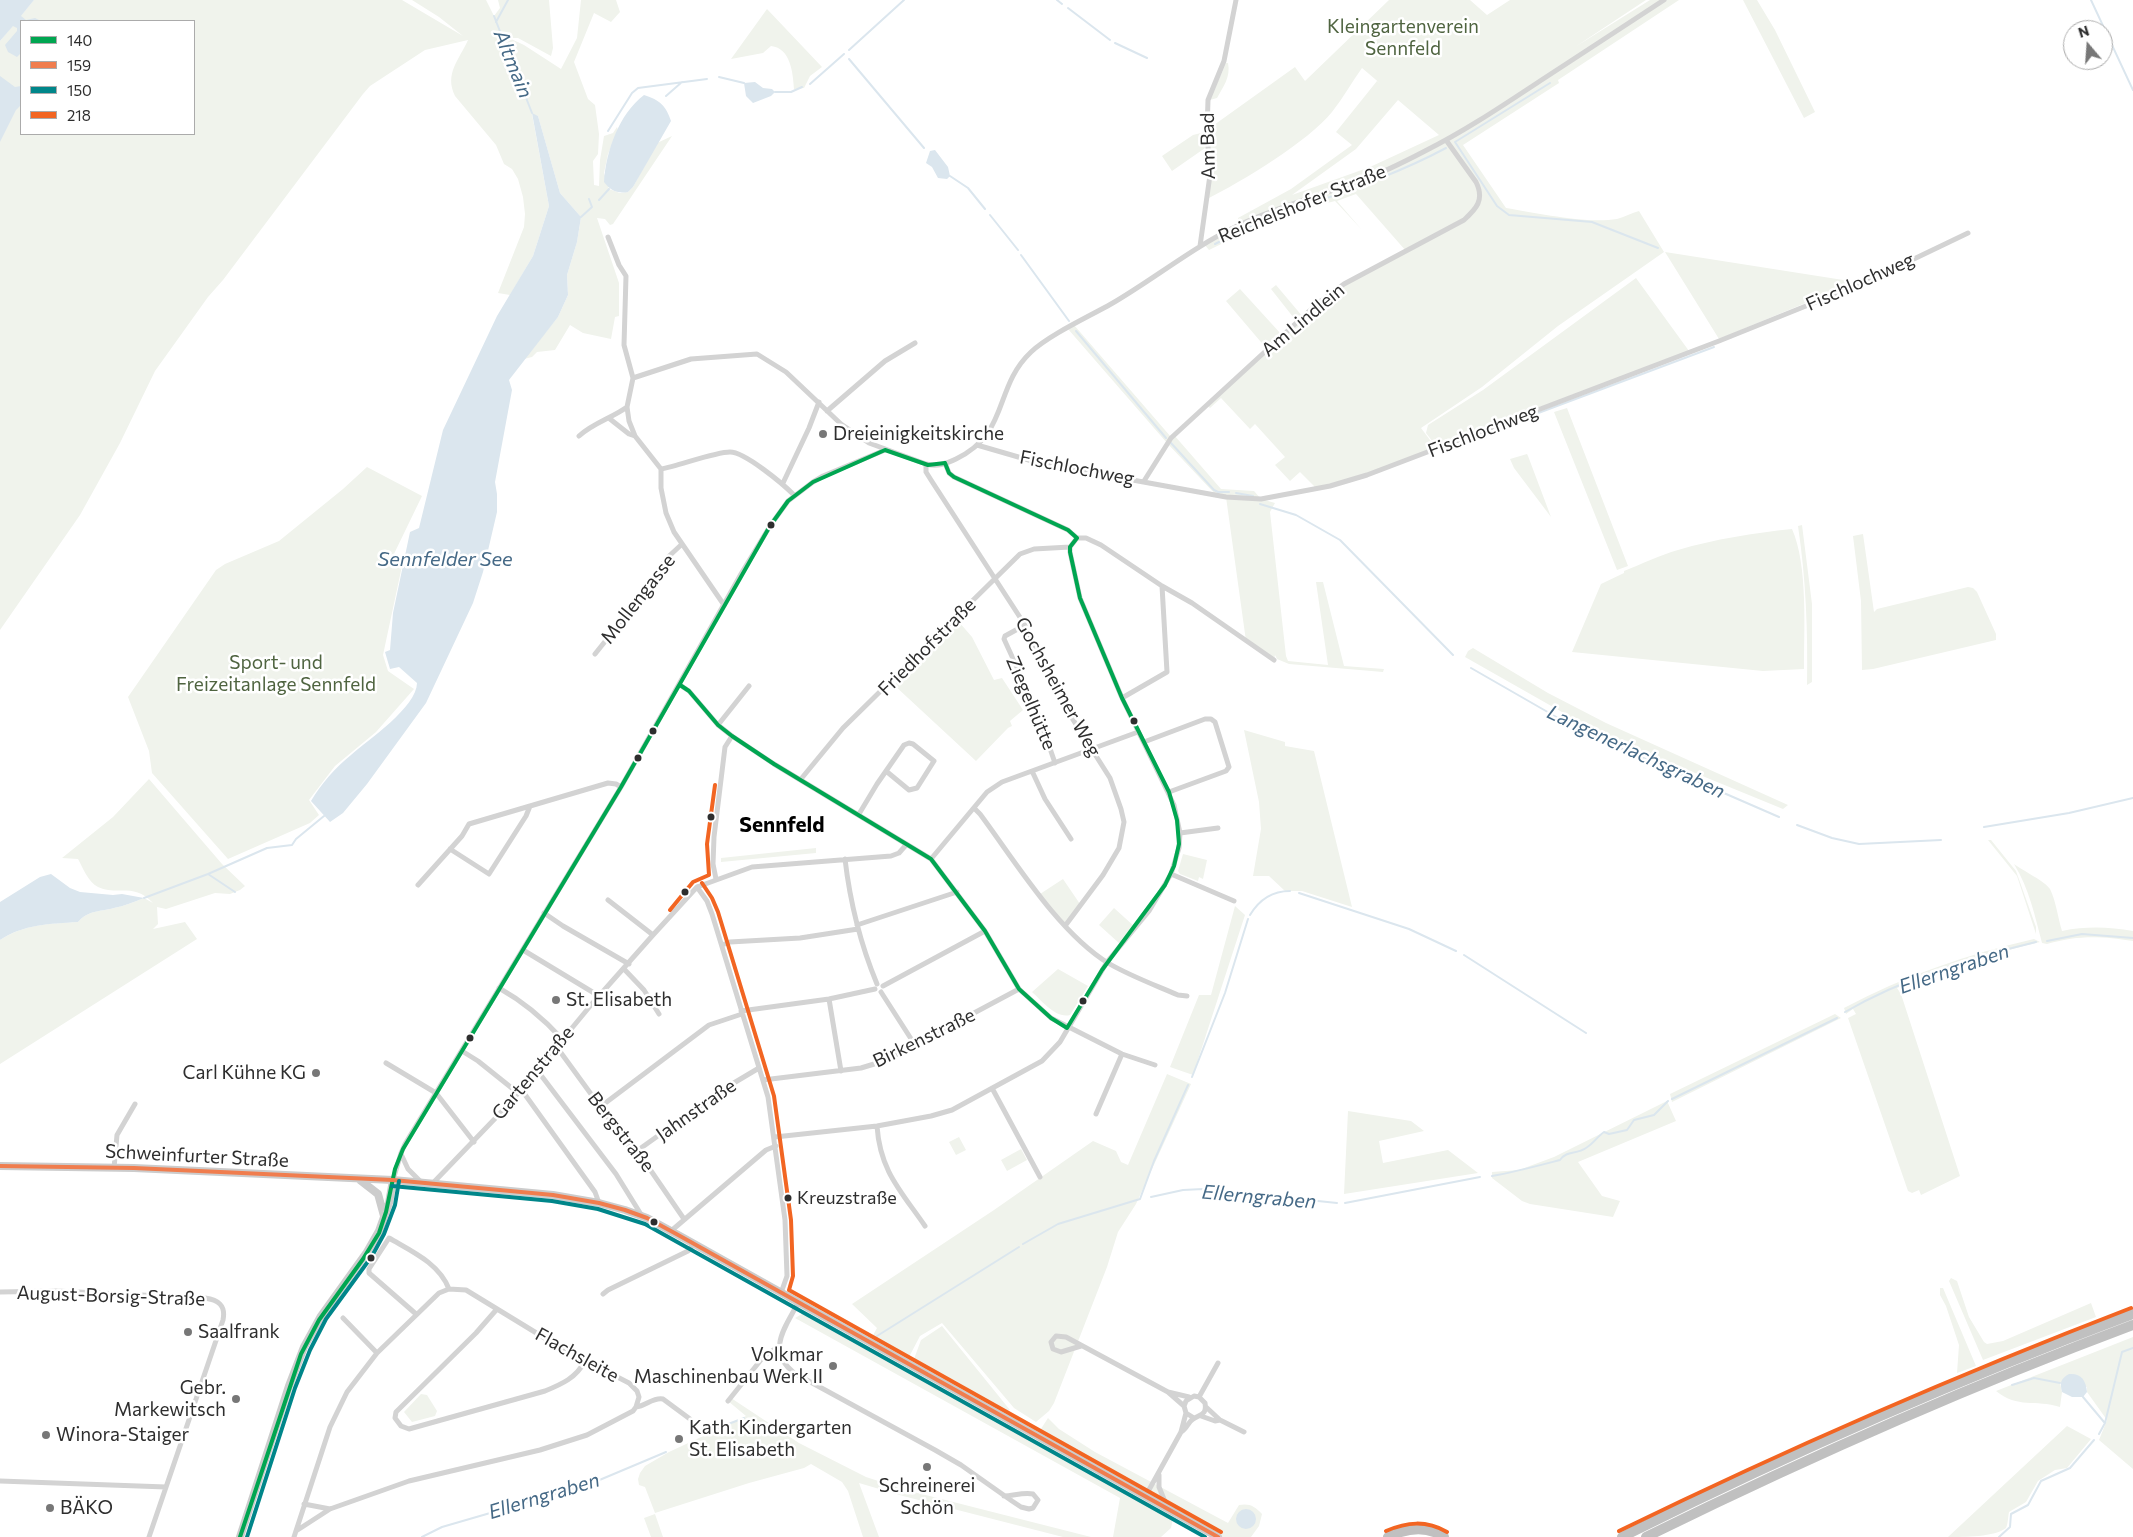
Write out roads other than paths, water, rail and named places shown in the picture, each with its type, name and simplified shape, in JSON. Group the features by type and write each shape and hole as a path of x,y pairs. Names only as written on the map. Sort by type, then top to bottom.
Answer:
{"highway":[{"path":"1622,1537 1792,1456 2000,1372 2133,1314"},
{"path":"2000,1372 2133,1325"},
{"path":"1646,1537 1973,1383"},
{"path":"1654,1537 1666,1527"},
{"path":"1388,1537 1399,1532 1419,1529 1430,1530 1444,1537"}],"main road":[{"name":"Schweinfurter Straße","path":"0,1166 114,1168 393,1180 553,1195 599,1202 642,1216 671,1231 1218,1537"},
{"path":"358,1179 378,1194 384,1218"},
{"path":"240,1537 286,1395 304,1347 321,1316 368,1252 384,1218 393,1180"}],"street":[{"name":"Am Bad","path":"1200,246 1210,175 1206,132 1208,100 1224,61 1236,0"},
{"name":"Reichelshofer Straße","path":"633,378 691,359 757,354 786,372 841,424 869,443 932,466 945,464 977,445 994,425 1011,378 1030,352 1049,339 1141,287 1200,246 1238,225 1394,167 1446,140 1480,120 1664,0"},
{"name":"Am Lindlein","path":"1144,481 1171,438 1318,303 1344,284 1464,220 1478,207 1480,188 1446,140"},
{"name":"Fischlochweg","path":"977,445 1038,463 1226,497 1255,500 1330,486 1367,475 1719,341 1868,281 1968,234"},
{"path":"608,237 619,265 626,276 624,345 633,378 627,406 629,422 635,436 661,469 661,488 666,513 681,545 724,605"},
{"path":"827,410 885,361 915,343"},
{"path":"783,483 819,402"},
{"path":"579,436 592,426 610,419 627,406"},
{"path":"610,419 629,434 635,436"},
{"path":"393,1180 401,1153 621,787 765,534 794,495 823,476 884,450"},
{"path":"661,469 730,452 745,458 783,483 794,495"},
{"name":"Gochsheimer Weg","path":"926,464 926,472 1025,625 1058,696 1110,778 1117,795 1124,822 1119,848 1103,875 1065,926"},
{"path":"945,464 949,473 954,477 1068,530 1077,538 1086,538 1100,545 1162,586 1192,603 1274,660"},
{"path":"775,1137 877,1126 945,1112 1042,1062 1060,1042 1107,962 1149,910 1171,874 1179,848 1180,833 1174,805 1122,698 1080,598 1070,547 1077,538"},
{"name":"Mollengasse","path":"595,654 643,594 667,558 681,545"},
{"name":"Friedhofstraße","path":"800,779 843,728 1020,554 1027,550 1070,547"},
{"path":"1122,698 1167,672 1162,586"},
{"name":"Ziegelhütte","path":"1025,625 1005,636 1004,639 1037,711 1055,763"},
{"path":"680,685 694,696 718,724 732,736 931,859 985,931 1019,989 1051,1018 1122,1054 1155,1066"},
{"path":"718,724 749,686"},
{"path":"1144,742 1205,719 1211,719 1214,722 1229,767 1226,771 1169,792"},
{"name":"Ziegelhütte","path":"931,859 988,792 1002,782 1138,732"},
{"path":"716,879 713,864 714,838 724,747 732,736"},
{"path":"859,814 886,771 904,746 909,743 913,744 934,761 933,765 913,790 909,790 886,771"},
{"name":"Ziegelhütte","path":"1032,772 1045,799 1071,839"},
{"path":"418,885 469,824 608,783 621,787"},
{"path":"450,849 489,874 526,816 530,806"},
{"path":"974,808 986,821 1055,916 1085,946 1107,962 1173,993 1187,996"},
{"path":"1180,833 1218,828"},
{"name":"Gartenstraße","path":"433,1183 474,1142 653,934 697,888 716,879 752,867 895,855 906,845"},
{"path":"845,859 849,895 857,927 877,984"},
{"path":"1171,874 1234,901"},
{"path":"697,888 707,901 722,945 763,1080 775,1137 785,1213 787,1269 781,1293"},
{"path":"722,945 730,942 800,938 857,927 957,892"},
{"path":"608,900 653,934"},
{"path":"544,913 629,964"},
{"path":"877,984 883,986 985,931"},
{"path":"523,950 599,996"},
{"path":"624,969 644,990 659,1014"},
{"path":"600,1107 710,1025 741,1012 829,999 874,989 877,984"},
{"path":"883,986 882,992 915,1045"},
{"path":"499,988 522,1001 545,1020 562,1039"},
{"path":"874,989 878,993 882,992"},
{"name":"Birkenstraße","path":"763,1080 861,1068 884,1061 1019,989"},
{"path":"829,999 841,1071"},
{"name":"Bergstraße","path":"556,1046 634,1153 647,1165 684,1219"},
{"path":"462,1051 519,1091 595,1192 599,1202"},
{"path":"1096,1114 1122,1054"},
{"path":"386,1063 436,1093 474,1142"},
{"name":"Jahnstraße","path":"634,1153 722,1090 759,1068"},
{"path":"537,1070 616,1174 642,1216"},
{"path":"992,1088 1040,1176"},
{"path":"114,1168 117,1135 135,1104"},
{"path":"877,1126 880,1151 884,1164 925,1226"},
{"path":"671,1231 766,1150 776,1146"},
{"path":"401,1153 408,1169 421,1182"},
{"path":"294,1534 330,1427 353,1382 377,1353 416,1314 431,1299 449,1288 446,1280 437,1269 389,1238 369,1269 369,1273 416,1314"},
{"path":"603,1294 688,1251 694,1244"},
{"name":"Flachsleite","path":"449,1288 466,1290 585,1362 634,1387 639,1397 636,1407"},
{"name":"August-Borsig-Straße","path":"0,1292 56,1291 196,1298 216,1300 221,1304 224,1314 223,1320 166,1487"},
{"path":"798,1302 778,1347 784,1364 794,1373 961,1465 1004,1496 1021,1507 1029,1509 1038,1500 1037,1496 1028,1493 1004,1496"},
{"path":"498,1309 396,1412 395,1418 400,1426 410,1429 545,1391 570,1379 579,1372 585,1362"},
{"path":"343,1318 377,1353"},
{"path":"1081,1346 1057,1352 1053,1350 1051,1342 1056,1336 1060,1335 1081,1346 1168,1392 1184,1406 1186,1413 1181,1432 1145,1497"},
{"path":"728,1401 764,1356 778,1347"},
{"path":"1200,1397 1218,1364"},
{"path":"1168,1392 1190,1397 1200,1397"},
{"path":"1184,1406 1190,1397"},
{"path":"1200,1397 1206,1407 1220,1420 1244,1432"},
{"path":"294,1534 330,1510 409,1481 521,1455 568,1441 604,1427 633,1411 636,1407 644,1406 658,1398 663,1398 690,1419"},
{"path":"1201,1416 1206,1407"},
{"path":"1186,1413 1194,1418"},
{"path":"1181,1432 1185,1430 1194,1418 1201,1416 1216,1421 1220,1420"},
{"path":"1159,1474 1159,1487 1168,1510"},
{"path":"0,1481 166,1487 150,1537"},
{"path":"304,1504 330,1510"}],"water":[{"path":"0,0 34,0 21,16 26,20 20,20 20,54 17,57 8,52 5,45 17,31 17,28 13,26 0,41"},
{"path":"0,76 15,87 20,86 20,106 16,110 0,142"},
{"path":"755,82 763,88 772,89 775,92 771,96 753,103 746,96 744,83"},
{"path":"644,95 662,104 671,121 633,187 628,192 617,192 604,182 611,146 627,112"},
{"name":"Sennfelder See","path":"532,113 538,116 560,193 581,217 577,242 567,275 568,295 558,317 509,380 512,390 495,482 497,512 483,572 473,603 426,703 367,784 343,813 330,822 311,801 339,765 401,712 415,692 417,683 399,667 390,669 385,652 390,650 393,613 410,532 419,528 443,430 497,316 533,256 549,206"},
{"path":"935,150 948,167 950,176 947,179 938,178 932,167 926,163 930,151"},
{"path":"51,874 70,888 80,892 122,894 144,898 122,906 90,913 78,922 47,924 28,928 0,940 0,902 40,877"},
{"path":"2069,1374 2080,1376 2084,1381 2087,1392 2083,1397 2072,1397 2062,1392 2061,1382"},
{"path":"1246,1509 1253,1512 1256,1519 1253,1526 1246,1529 1239,1526 1236,1519 1239,1512"}],"waterway":[{"path":"496,22 508,0"},
{"path":"849,50 904,0"},
{"path":"1057,0 1062,4"},
{"path":"2091,0 2133,90"},
{"path":"1068,8 1110,40"},
{"name":"Altmain","path":"494,16 532,113"},
{"path":"1115,43 1147,58"},
{"name":"Langenerlachsgraben","path":"810,84 844,54"},
{"name":"Langenerlachsgraben","path":"849,59 924,148"},
{"name":"Langenerlachsgraben","path":"719,77 744,83"},
{"name":"Langenerlachsgraben","path":"608,131 632,93 638,88 707,79"},
{"path":"666,96 682,82"},
{"path":"1550,83 1455,142 1497,206 1509,215 1592,222 1658,248"},
{"name":"Langenerlachsgraben","path":"775,92 791,92 802,87"},
{"path":"1310,204 1396,172 1446,148"},
{"name":"Langenerlachsgraben","path":"950,176 968,188 985,209"},
{"name":"Langenerlachsgraben","path":"599,200 609,189"},
{"name":"Langenerlachsgraben","path":"581,217 592,207 589,199"},
{"path":"1215,244 1263,220 1301,207"},
{"name":"Langenerlachsgraben","path":"990,215 1018,250"},
{"name":"Langenerlachsgraben","path":"1021,255 1069,321"},
{"name":"Langenerlachsgraben","path":"1076,331 1166,438"},
{"path":"1533,415 1714,347"},
{"name":"Langenerlachsgraben","path":"1171,443 1214,490 1229,492"},
{"name":"Langenerlachsgraben","path":"1236,493 1253,496"},
{"name":"Langenerlachsgraben","path":"1260,504 1296,515 1340,540 1453,655"},
{"name":"Langenerlachsgraben","path":"1471,668 1579,730 1779,817"},
{"name":"Langenerlachsgraben","path":"1984,827 2069,813 2133,798"},
{"name":"Sennfelder See","path":"144,898 208,874 267,848 292,845 296,839 324,816"},
{"name":"Langenerlachsgraben","path":"1797,825 1832,838 1859,844 1941,840"},
{"path":"208,874 235,892"},
{"path":"1250,915 1267,897 1283,891 1290,891"},
{"path":"1299,893 1409,929 1456,951"},
{"path":"1192,1077 1225,993 1248,919"},
{"name":"Ellerngraben","path":"2047,941 2082,934 2133,938"},
{"name":"Ellerngraben","path":"1845,1012 1890,989 1938,970 2036,942"},
{"path":"1464,955 1586,1033"},
{"name":"Ellerngraben","path":"1672,1099 1837,1018"},
{"name":"Ellerngraben","path":"1023,1244 1058,1224 1140,1199 1154,1161 1188,1085"},
{"name":"Ellerngraben","path":"1492,1176 1560,1160 1566,1155 1586,1148 1604,1132 1609,1134 1627,1130 1634,1120 1654,1115 1668,1101"},
{"name":"Ellerngraben","path":"1345,1203 1480,1177"},
{"name":"Ellerngraben","path":"1151,1197 1183,1190 1203,1189 1337,1203"},
{"name":"Ellerngraben","path":"877,1336 1019,1247"},
{"path":"2099,1434 2105,1423 2122,1352 2133,1348"},
{"path":"2012,1385 2034,1378 2060,1383"},
{"path":"2083,1397 2104,1422"},
{"name":"Ellerngraben","path":"715,1429 744,1418"},
{"path":"1999,1537 2010,1527 2011,1514 2028,1505 2041,1481 2070,1468 2094,1440"},
{"name":"Ellerngraben","path":"422,1537 442,1527 590,1484 666,1452"}],"place":[{"name":"Dreieinigkeitskirche","path":"823,434"},
{"name":"St. Elisabeth","path":"556,1000"},
{"name":"Carl Kühne KG","path":"316,1073"},
{"name":"Kreuzstraße","path":"788,1198"},
{"name":"Saalfrank","path":"188,1332"},
{"name":"Volkmar Maschinenbau Werk II","path":"833,1366"},
{"name":"Gebr. Markewitsch","path":"236,1399"},
{"name":"Winora-Staiger","path":"46,1435"},
{"name":"Kath. Kindergarten St. Elisabeth","path":"679,1439"},
{"name":"Schreinerei Schön","path":"927,1467"},
{"name":"BÄKO","path":"50,1508"}],"district":[{"name":"Sennfeld","path":"782,825"}],"park label":[{"name":"Kleingartenverein Sennfeld","path":"1403,38"},
{"name":"Sport- und Freizeitanlage Sennfeld","path":"276,674"}]}
